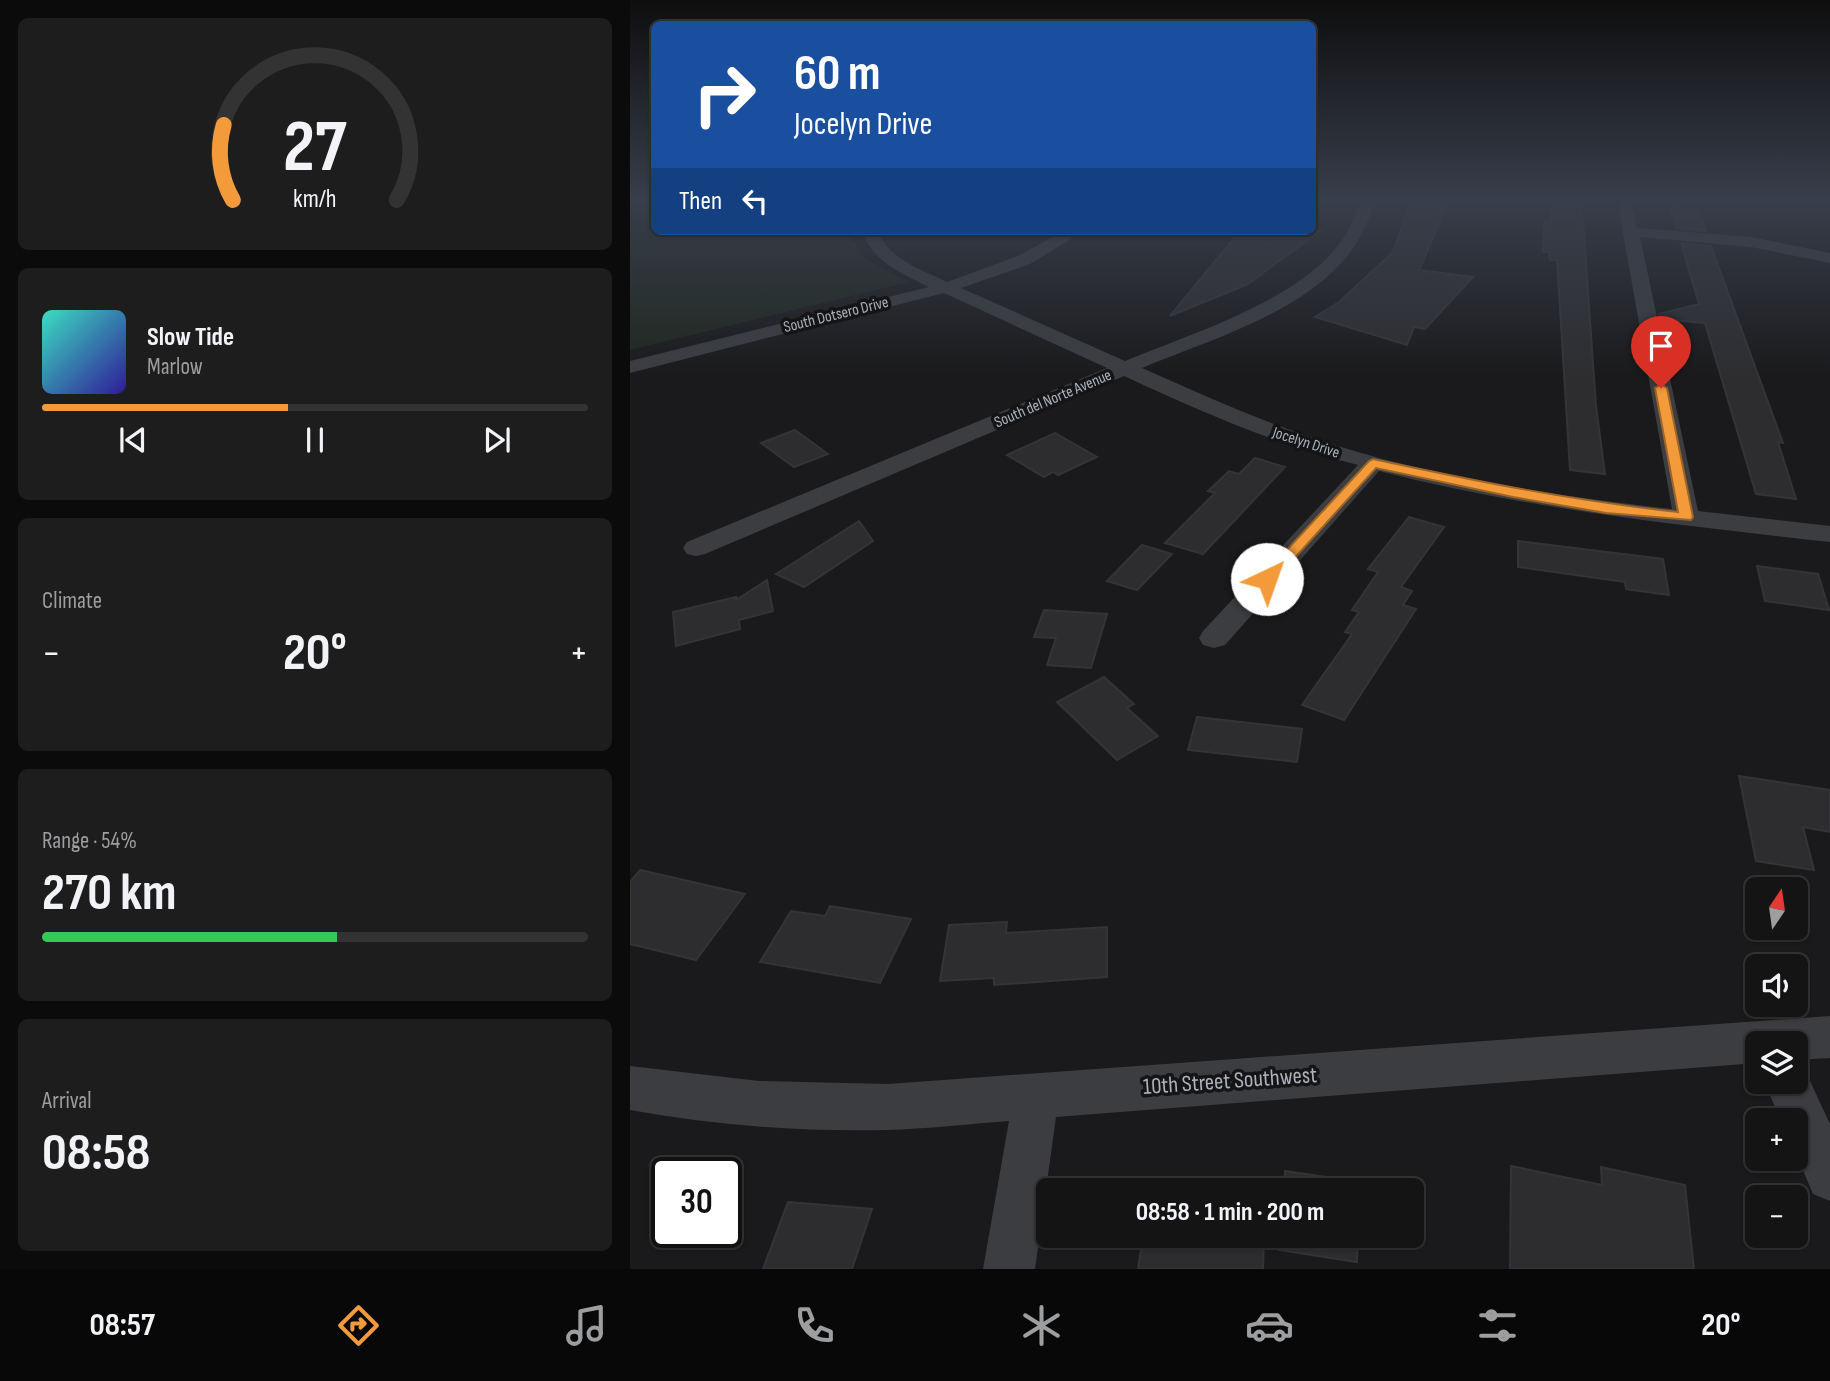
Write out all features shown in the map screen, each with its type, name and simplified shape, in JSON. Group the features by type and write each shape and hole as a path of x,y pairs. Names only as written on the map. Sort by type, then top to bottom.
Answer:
{"street":[{"name":"Jocelyn Drive","path":"891,258 902,268 948,286 1124,369 1274,433 1373,463 1513,493 1606,509 1830,534"},
{"name":"South Dotsero Drive","path":"630,367 948,286 1027,258"},
{"name":"South del Norte Avenue","path":"696,548 1256,313 1304,286 1336,258"},
{"path":"1636,258 1686,517"},
{"path":"1214,638 1373,463"},
{"name":"10th Street Southwest","path":"1808,1038 1830,1037"},
{"name":"10th Street Southwest","path":"630,1088 691,1100 814,1108 888,1107 1745,1043"},
{"path":"1792,1094 1830,1177"},
{"path":"1009,1269 1035,1097"}],"shaded area":[{"path":"630,258 866,258 909,282 630,350"}],"building":[{"path":"1218,258 1283,258 1248,284 1170,316"},
{"path":"1386,258 1424,258 1419,270 1473,277 1425,329 1414,327 1407,345 1315,317 1339,302"},
{"path":"1586,258 1596,406 1605,474 1570,470 1557,260 1550,260"},
{"path":"1685,258 1715,258 1783,443 1778,442 1796,499 1756,494 1705,323 1660,319 1659,314 1699,304"},
{"path":"795,430 828,454 794,467 761,443"},
{"path":"1055,433 1097,457 1058,475 1053,472 1044,477 1007,455"},
{"path":"1255,458 1285,467 1203,554 1165,543 1215,493 1208,491 1229,471 1239,474"},
{"path":"1409,517 1444,527 1401,587 1412,591 1403,605 1416,609 1344,720 1302,705 1352,634 1345,632 1359,612 1352,610 1378,572 1368,569"},
{"path":"859,521 873,541 804,587 776,574"},
{"path":"1518,541 1663,559 1669,595 1626,589 1625,582 1518,567"},
{"path":"1142,545 1172,554 1137,590 1107,581"},
{"path":"1757,566 1818,574 1829,610 1765,601"},
{"path":"767,580 773,611 739,620 740,629 676,646 673,612 736,597 736,600"},
{"path":"1044,610 1107,614 1091,668 1047,665 1056,638 1034,637"},
{"path":"1104,677 1134,704 1127,708 1158,736 1117,760 1057,702"},
{"path":"1197,717 1302,729 1297,762 1188,750"},
{"path":"1739,776 1830,790 1830,832 1803,827 1814,870 1756,861"},
{"path":"640,870 745,894 696,960 630,944 630,882"},
{"path":"830,906 911,919 880,983 760,962 791,911 825,916"},
{"path":"1007,922 1006,933 1107,927 1107,977 994,985 994,978 940,981 949,925"},
{"path":"1511,1166 1602,1185 1601,1167 1685,1185 1694,1269 1510,1269"},
{"path":"1285,1171 1333,1178 1285,1178"},
{"path":"788,1202 872,1209 852,1269 763,1269"},
{"path":"1141,1248 1264,1248 1263,1269 1138,1269"},
{"path":"1358,1248 1357,1262 1279,1250"}],"route":[{"path":"1267,579 1373,463 1513,493 1606,509 1686,517 1661,388"}]}
